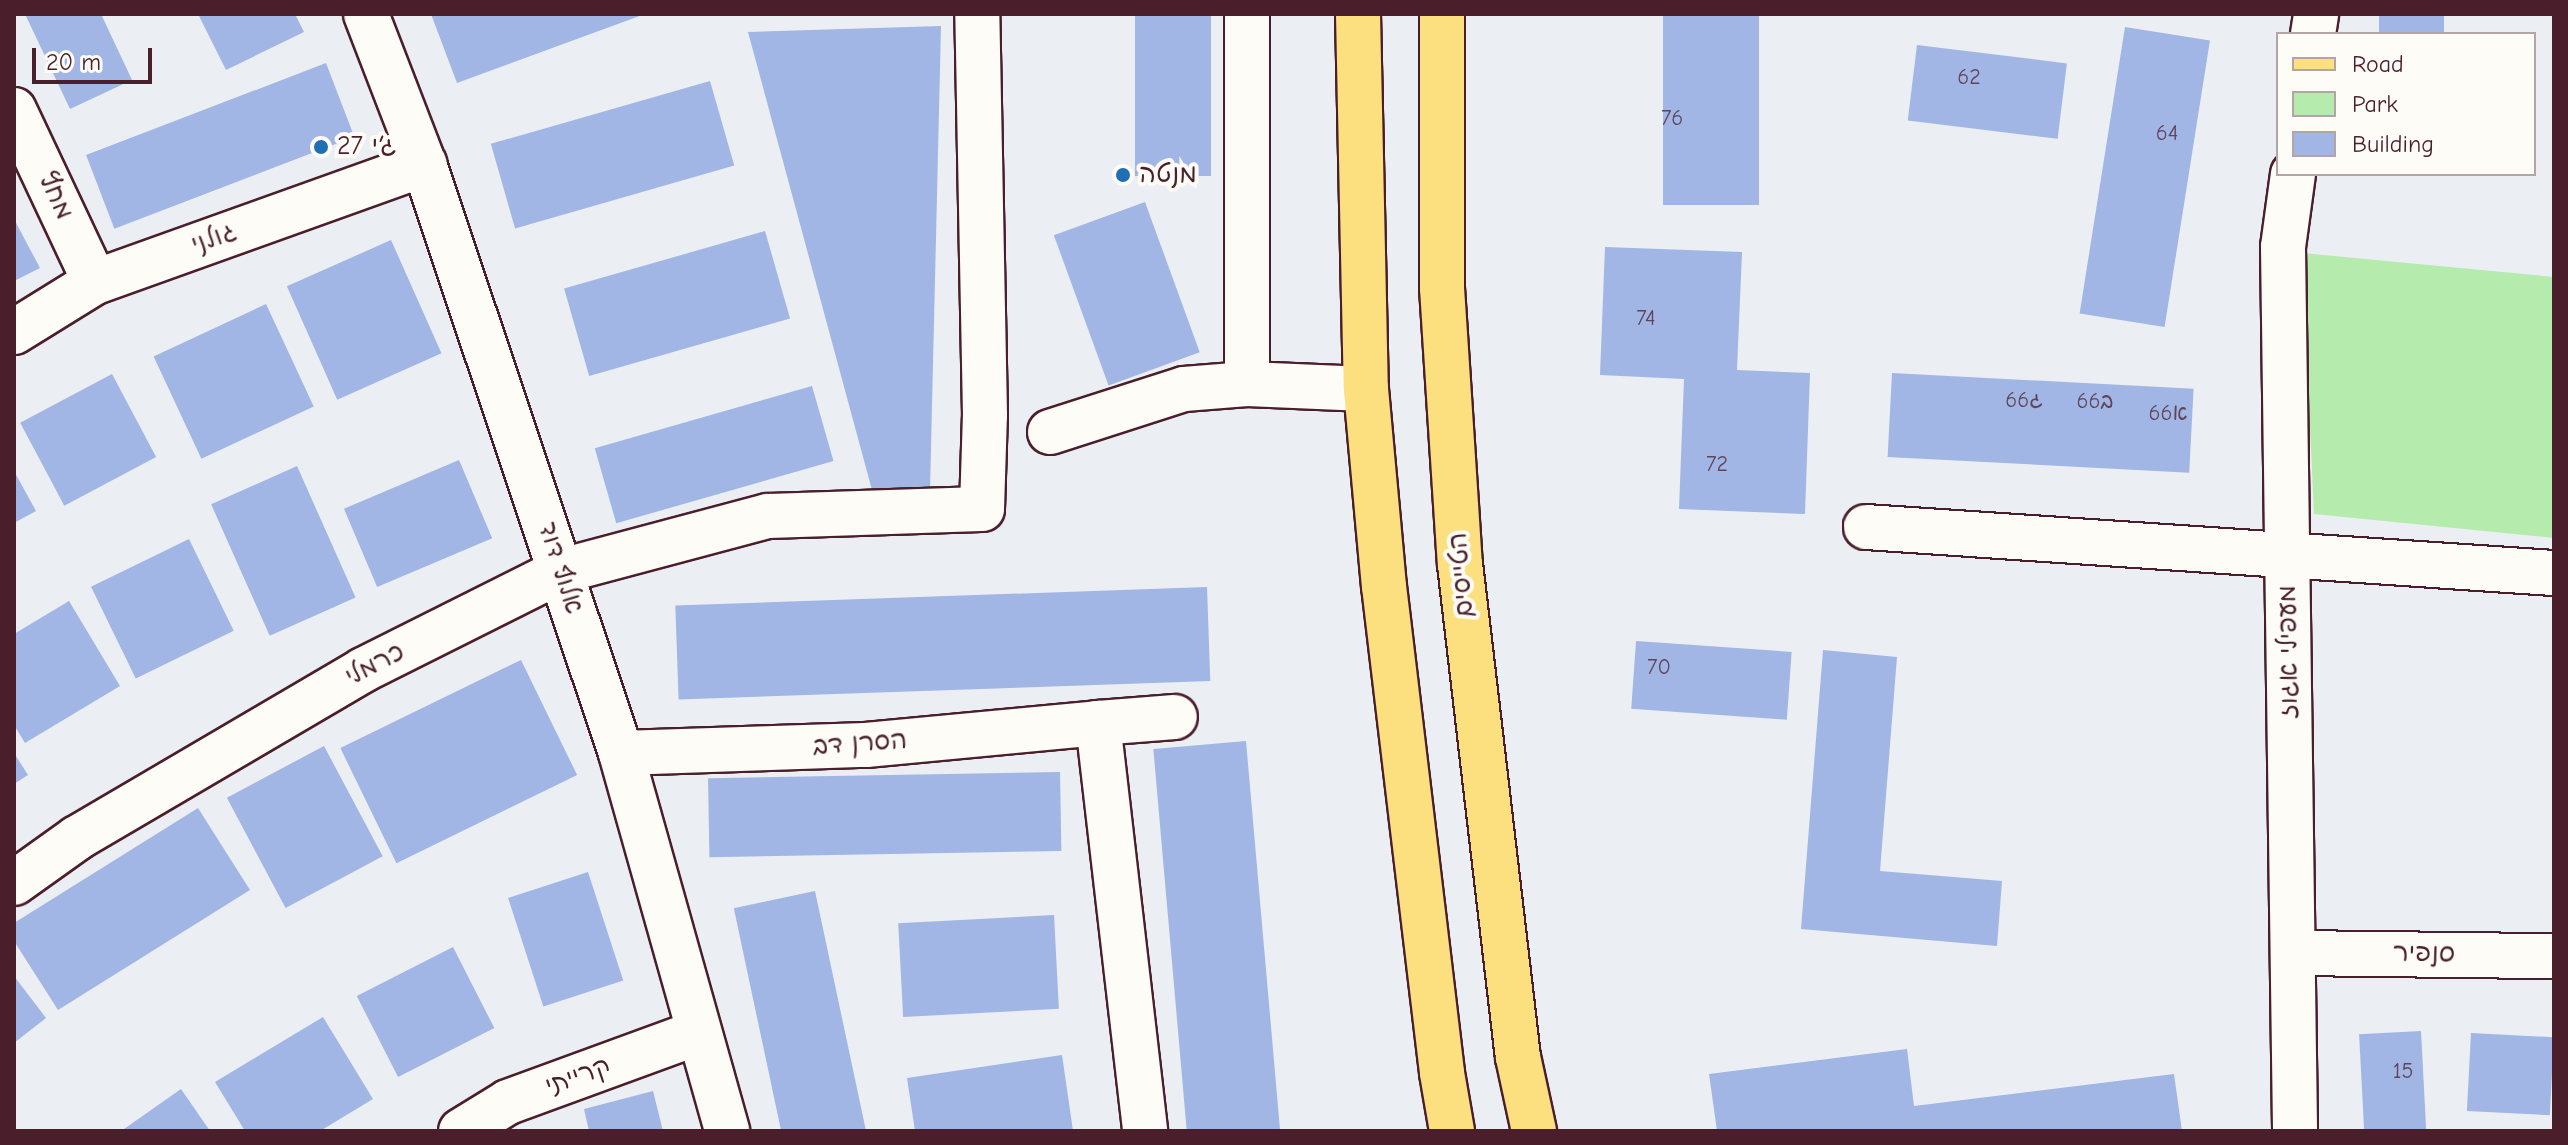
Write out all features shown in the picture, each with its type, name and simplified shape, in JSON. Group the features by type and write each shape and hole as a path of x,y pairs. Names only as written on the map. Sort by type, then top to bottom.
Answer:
{"main road":[{"path":"1358,14 1366,389 1384,586 1440,1058 1452,1131"},
{"name":"הטייסים","path":"1442,14 1442,288 1460,564 1518,1057 1534,1131"}],"street":[{"name":"אלוף דוד","path":"366,14 424,164 621,753 727,1131"},
{"name":"כרמלי","path":"14,883 77,838 363,670 561,571 768,516 982,509 985,415 977,14"},
{"path":"1247,14 1247,384"},
{"name":"מחץ","path":"14,110 95,282"},
{"name":"גולני","path":"14,332 95,282 424,164"},
{"name":"מעפילי אגוז","path":"2293,176 2283,247 2295,1131"},
{"path":"1050,432 1184,389 1247,384 1366,389"},
{"path":"1866,527 2554,573"},
{"name":"הסרן דב","path":"621,753 866,745 1175,717"},
{"path":"1098,723 1145,1131"},
{"name":"סנפיר","path":"2294,953 2554,956"},
{"name":"קרייתי","path":"461,1131 508,1102 699,1032"}],"green space":[{"path":"2302,253 2554,277 2554,538 2314,514"}],"building":[{"path":"25,14 101,14 132,80 70,109"},
{"path":"198,14 295,14 304,32 226,70"},
{"path":"431,14 645,14 457,83"},
{"path":"1135,14 1211,14 1211,176 1135,176"},
{"path":"1663,14 1759,14 1759,205 1663,205"},
{"path":"2379,14 2444,14 2444,32 2379,32"},
{"path":"941,26 930,490 872,490 748,32"},
{"path":"2125,27 2210,40 2165,327 2080,313"},
{"path":"1917,45 2067,63 2058,139 1908,120"},
{"path":"326,63 354,137 114,229 86,155"},
{"path":"710,81 734,166 515,228 491,144"},
{"path":"1145,202 1200,352 1109,386 1054,235"},
{"path":"14,219 40,268 14,281"},
{"path":"765,231 790,318 589,376 564,289"},
{"path":"391,240 441,353 337,400 287,286"},
{"path":"1605,247 1742,252 1737,370 1810,373 1805,514 1679,509 1684,379 1600,375"},
{"path":"266,304 314,406 201,459 154,356"},
{"path":"1892,373 2194,389 2189,473 1888,457"},
{"path":"112,374 156,457 64,506 20,423"},
{"path":"812,386 833,461 616,523 595,448"},
{"path":"459,460 492,538 377,587 344,509"},
{"path":"297,466 356,598 270,636 211,504"},
{"path":"14,471 36,511 14,523"},
{"path":"189,539 234,631 136,678 91,587"},
{"path":"1207,587 1210,681 679,700 675,606"},
{"path":"69,601 120,686 25,743 14,725 14,634"},
{"path":"1636,641 1792,652 1787,720 1631,709"},
{"path":"1823,650 1897,657 1880,871 2002,881 1997,946 1801,929"},
{"path":"521,660 577,775 396,863 340,748"},
{"path":"1246,741 1280,1131 1187,1131 1153,749"},
{"path":"324,746 383,856 286,908 227,798"},
{"path":"14,753 28,775 14,784"},
{"path":"1060,772 1061,851 709,857 708,778"},
{"path":"198,808 250,890 58,1010 14,941 14,923"},
{"path":"588,872 623,980 543,1006 508,898"},
{"path":"815,891 866,1131 781,1131 734,908"},
{"path":"1054,915 1059,1009 903,1017 898,923"},
{"path":"453,947 494,1028 398,1077 357,996"},
{"path":"14,976 46,1018 14,1043"},
{"path":"323,1017 373,1099 320,1131 245,1131 215,1082"},
{"path":"2421,1031 2426,1131 2364,1131 2359,1034"},
{"path":"2471,1033 2554,1037 2550,1115 2467,1111"},
{"path":"1907,1049 1914,1106 2174,1074 2182,1131 1717,1131 1709,1074"},
{"path":"1062,1055 1073,1131 915,1131 907,1078"},
{"path":"181,1089 210,1131 125,1131 124,1129"},
{"path":"653,1091 663,1131 589,1131 584,1109"}],"place":[{"name":"ג׳י 27","path":"321,147"},
{"name":"מנטה","path":"1123,175"}]}
